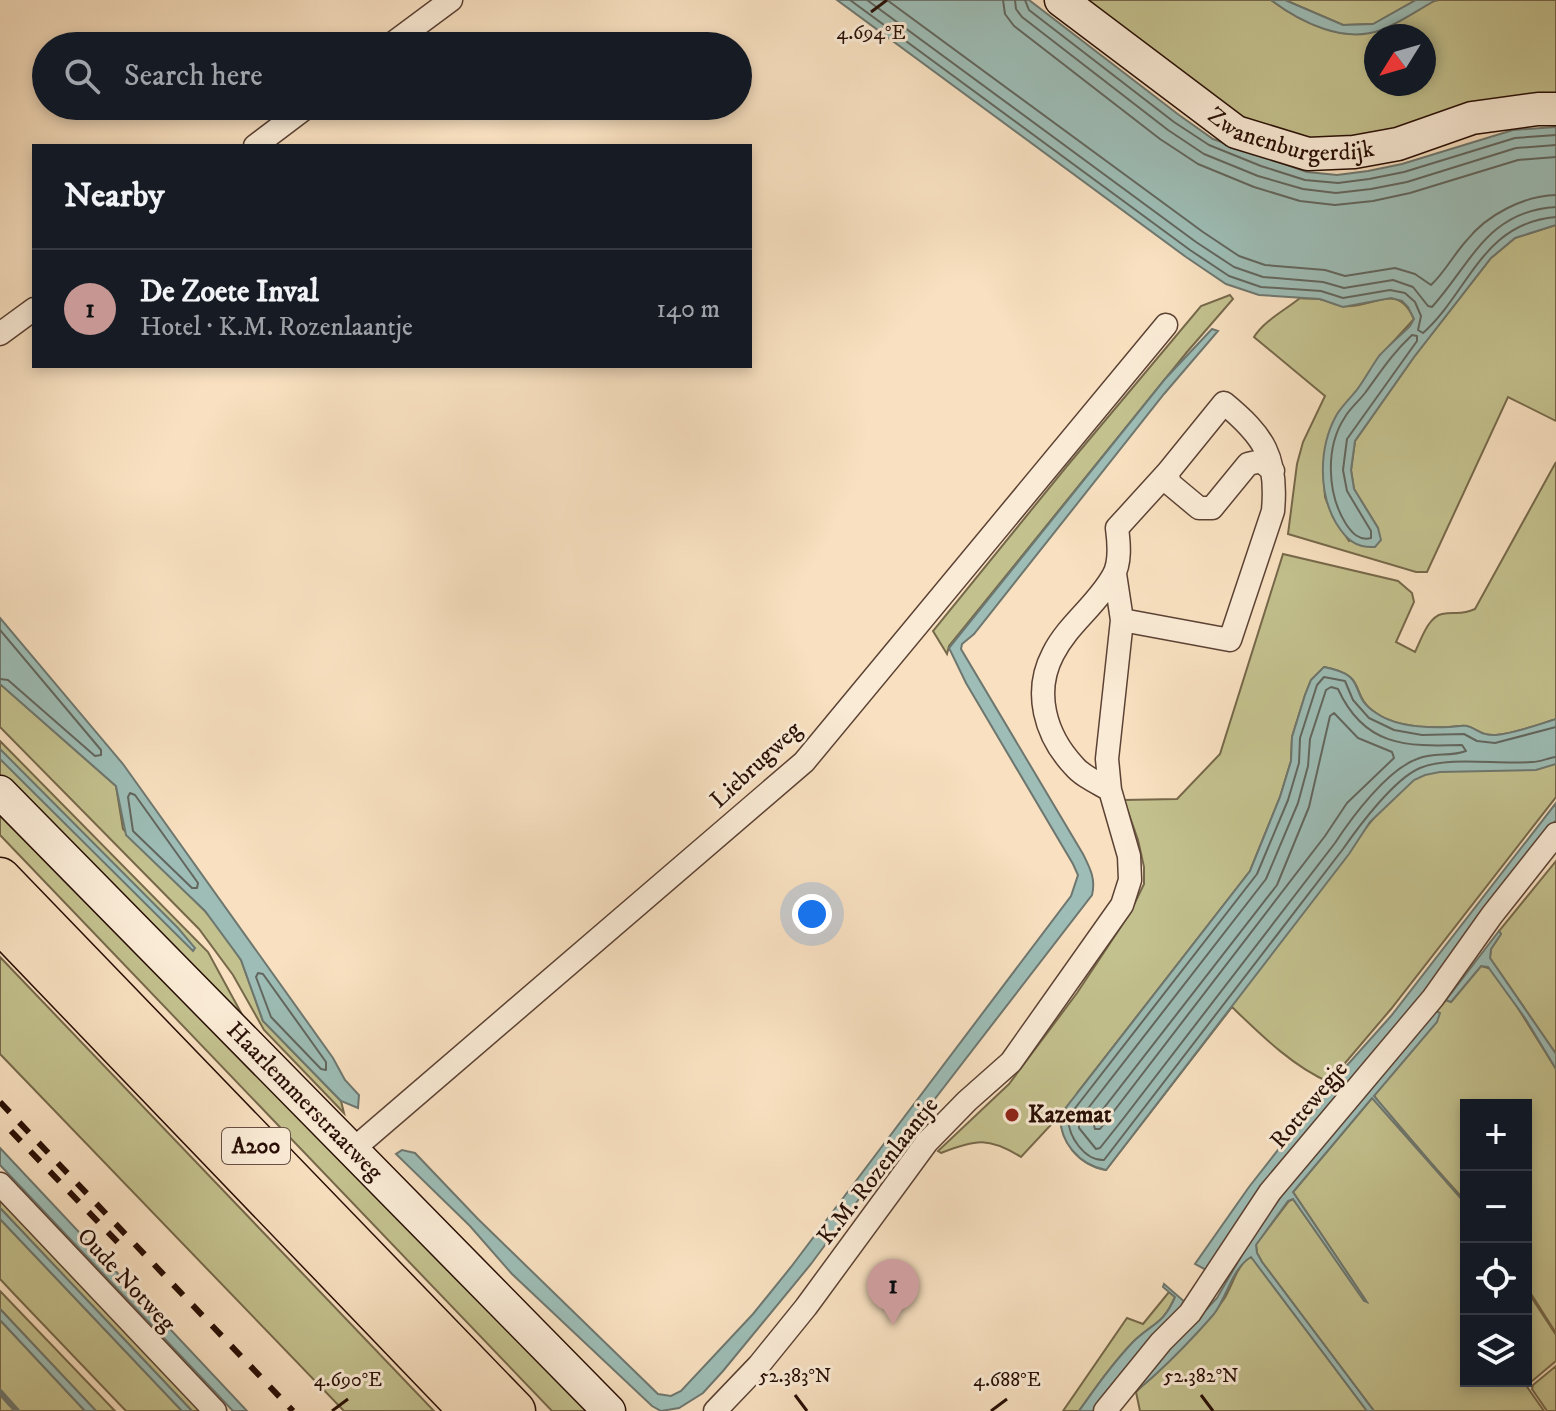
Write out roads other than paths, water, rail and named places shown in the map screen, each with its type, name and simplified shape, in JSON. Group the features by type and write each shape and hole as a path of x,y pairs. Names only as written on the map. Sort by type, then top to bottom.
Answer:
{"highway":[{"name":"A200","path":"0,878 515,1411"},
{"name":"A200","path":"0,922 470,1411"}],"main road":[{"name":"Zwanenburgerdijk","path":"1061,0 1236,132 1308,154 1398,144 1472,118 1556,109"},
{"name":"Haarlemmerstraatweg","path":"0,792 609,1411"}],"street":[{"path":"408,32 451,0"},
{"path":"258,144 289,120"},
{"path":"0,334 32,310"},
{"name":"Liebrugweg","path":"355,1151 364,1140 804,762 1166,325"},
{"name":"K.M. Rozenlaantje","path":"715,1411 759,1365 806,1307 927,1142 1011,1062 1122,905 1130,880 1129,856 1110,790 1107,759 1122,620 1115,574 1119,549 1117,528 1224,403 1251,425 1263,442 1273,471 1273,511 1230,640 1122,620"},
{"path":"1168,472 1169,483 1199,508 1212,508 1248,464 1261,461 1273,471"},
{"path":"1110,790 1075,768 1056,741 1044,712 1041,683 1053,653 1115,574"},
{"name":"Rottewegje","path":"1105,1411 1161,1342 1190,1313 1270,1192 1433,998 1492,915 1556,834"},
{"name":"Oude Notweg","path":"0,1184 215,1411"}],"water":[{"path":"837,0 1029,0 1213,139 1307,172 1337,175 1368,171 1402,164 1513,130 1556,127 1556,225 1515,238 1491,258 1414,357 1355,441 1351,470 1354,489 1378,528 1381,540 1375,547 1352,541 1336,523 1326,498 1324,455 1330,428 1338,412 1379,356 1414,319 1408,307 1402,301 1391,298 1343,307 1320,299 1259,295 1226,284"},
{"path":"1271,0 1285,0 1343,25 1364,24 1364,34 1338,32 1295,16"},
{"path":"1416,0 1436,0 1394,24 1373,24"},
{"path":"1212,329 1218,331 1164,394 974,634 962,644 961,649 1083,854 1093,879 1092,895 811,1264 723,1371 703,1393 679,1408 661,1411 652,1406 512,1274 470,1226 396,1154 402,1150 415,1153 478,1219 658,1394 671,1396 681,1391 753,1314 791,1267 1071,896 1078,875 1073,864 966,683 949,648 1165,379"},
{"path":"0,618 123,764 333,1058 345,1080 359,1095 358,1108 341,1101 263,1021 241,960 205,911 126,835 116,786 0,684"},
{"path":"1324,667 1348,675 1367,706 1384,718 1402,724 1465,726 1496,735 1556,719 1556,764 1536,770 1440,772 1414,780 1370,822 1349,854 1106,1170 1087,1163 1067,1142 1061,1114 1250,871 1280,797 1291,761 1292,737 1305,695 1311,680"},
{"path":"0,749 178,928 195,948 193,951 0,759"},
{"path":"1556,803 1556,820 1460,949 1208,1271 1195,1264 1249,1187 1325,1090 1391,1016"},
{"path":"1499,931 1501,934 1491,949 1490,958 1556,1054 1556,1069 1525,1018 1488,967 1481,966 1451,1002 1446,1000"},
{"path":"1436,1011 1440,1013 1437,1022 1374,1096 1460,1197 1372,1098 1293,1192 1367,1302 1293,1199 1288,1201 1256,1245 1262,1262 1374,1411 1367,1411 1251,1257 1234,1275 1214,1314 1164,1367 1133,1393 1217,1298 1260,1224 1311,1157"},
{"path":"0,1148 247,1411 233,1411 0,1165"},
{"path":"0,1208 192,1411 182,1411 0,1219"},
{"path":"1164,1284 1186,1303 1095,1411 1079,1411 1126,1350 1166,1313 1175,1297 1163,1287"},
{"path":"0,1309 96,1411 85,1411 0,1320"}],"waterway":[{"path":"0,1392 17,1411"}],"railway":[{"path":"0,1102 293,1411"},
{"path":"11,1131 127,1252"}],"place":[{"name":"Kazemat","path":"1012,1115"},
{"name":"De Zoete Inval","path":"893,1325"}]}
